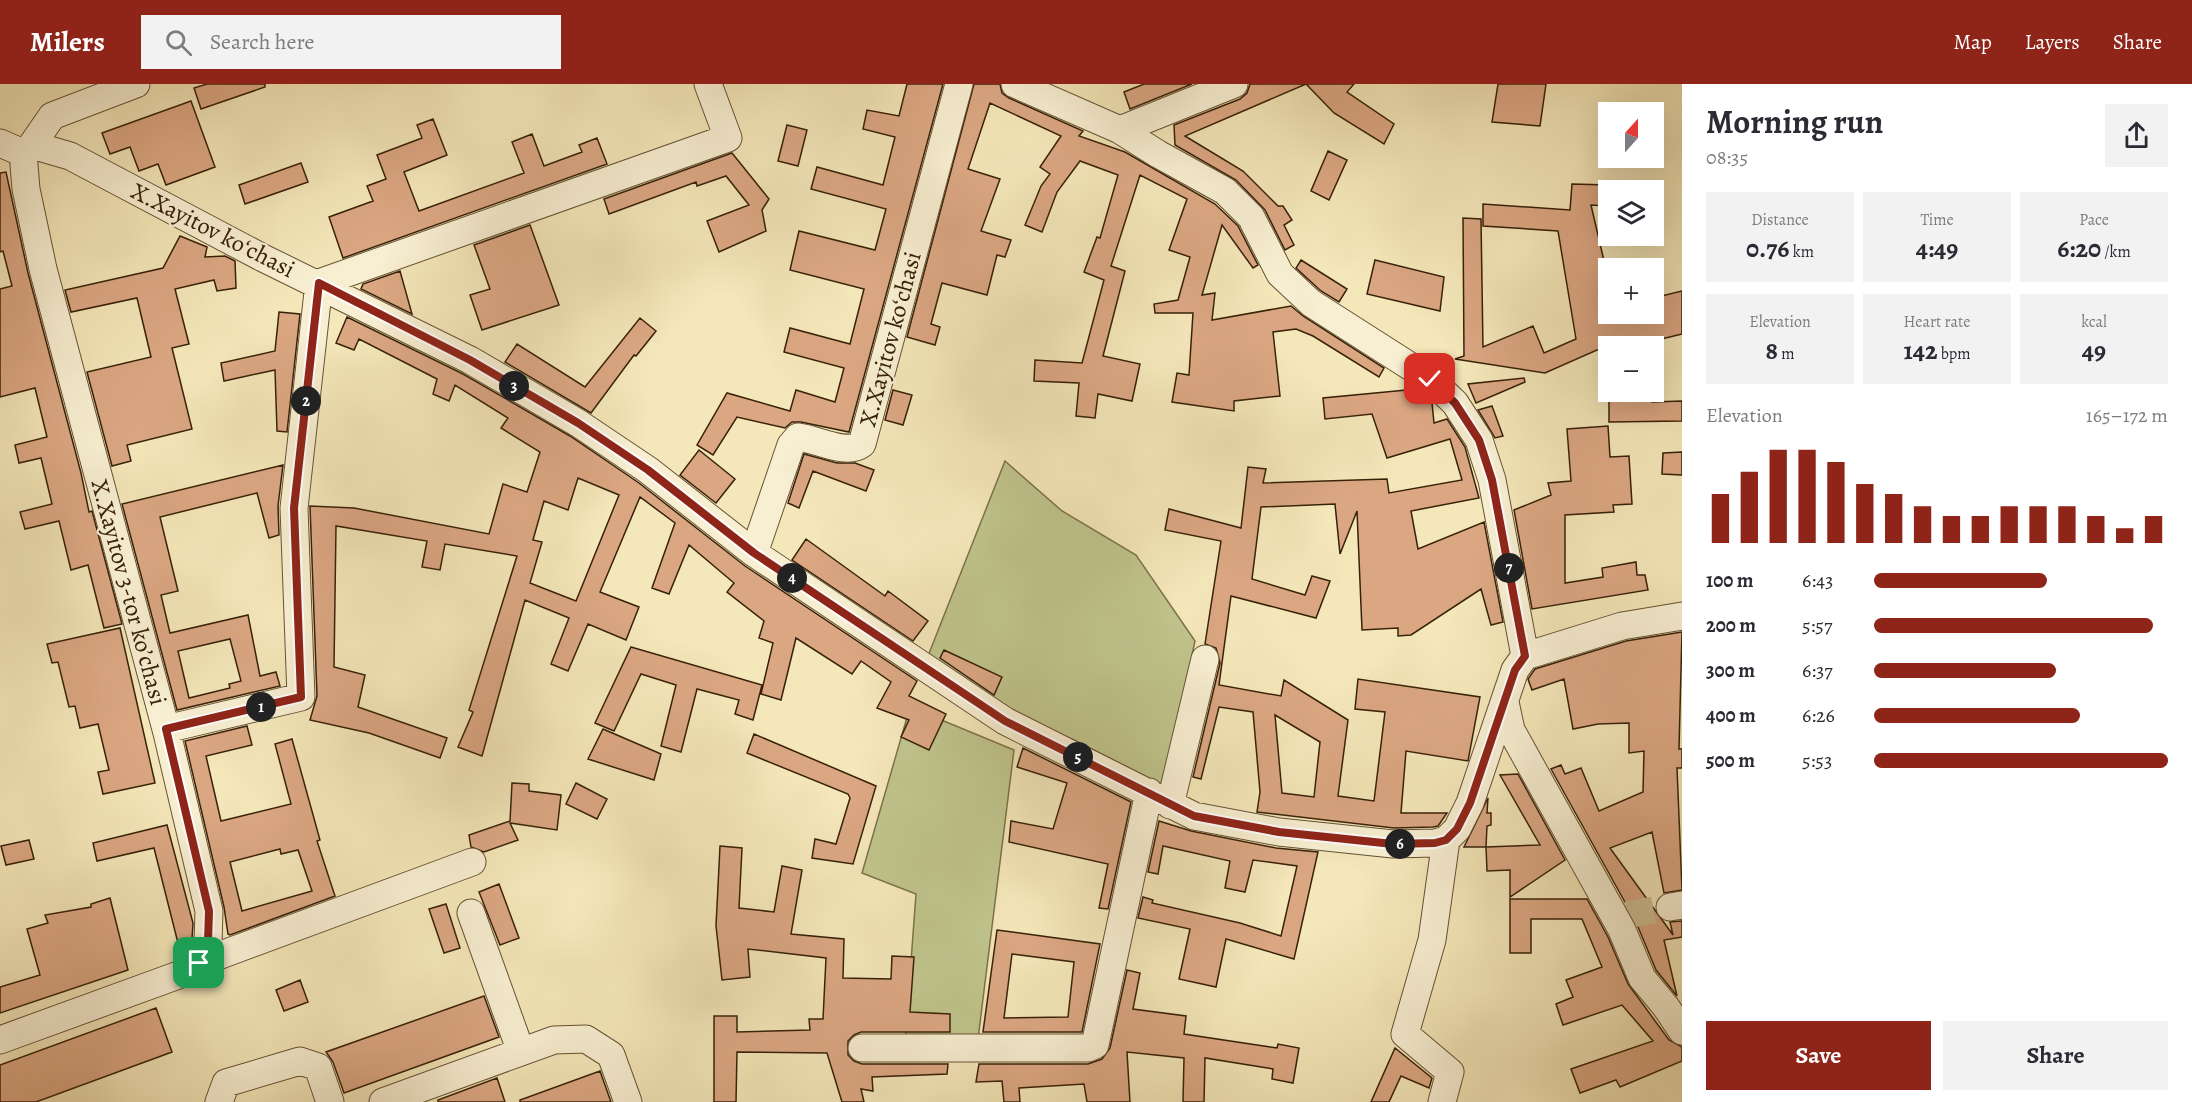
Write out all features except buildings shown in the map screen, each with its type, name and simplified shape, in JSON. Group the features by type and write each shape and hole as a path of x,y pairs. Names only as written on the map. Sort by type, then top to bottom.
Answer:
{"street":[{"path":"18,147 52,116 136,84"},
{"path":"166,729 301,697 294,508 319,283 728,138 708,84"},
{"name":"X.Xayitov koʻchasi","path":"754,553 791,445 798,437 843,447 856,448 862,444 959,84"},
{"path":"1015,84 1120,130 1225,191 1251,217 1280,274 1311,303 1430,379 1455,403 1479,440 1492,480 1525,656"},
{"path":"1120,130 1234,84"},
{"name":"X.Xayitov koʻchasi","path":"18,147 70,156 263,258 319,283 470,360 578,423 648,470 754,553 1005,721 1194,816 1279,832 1393,844 1435,843 1446,840"},
{"name":"X.Xayitov 3-tor koʼchasi","path":"18,147 43,268 166,729 209,911 208,942 199,963"},
{"path":"1442,1102 1450,1072 1405,1034 1432,940 1446,840 1457,829 1470,803 1515,670 1525,656 1622,626 1682,616"},
{"path":"862,1048 1088,1048 1095,1045 1099,1040 1159,798 1205,659"},
{"path":"1505,702 1511,730 1620,916 1642,978 1682,1031"},
{"path":"0,1040 146,989 184,973 199,963 472,862"},
{"path":"471,914 521,1052"},
{"path":"383,1102 554,1040 586,1039 612,1055 628,1102"},
{"path":"219,1102 226,1083 300,1061 318,1067 330,1102"}],"green space":[{"path":"1005,461 1062,511 1136,555 1195,641 1165,786 1074,740 999,708 928,656"},
{"path":"910,707 1014,750 978,1039 905,1042 916,894 862,873"}],"tunnel":[{"path":"1627,915 1670,907"}],"route":[{"path":"199,963 208,942 209,911 166,729 301,697 294,508 319,283 470,360 578,423 648,470 754,553 1005,721 1194,816 1279,832 1393,844 1435,843 1446,840 1457,829 1470,803 1515,670 1525,656 1492,480 1479,440 1455,403 1430,379"}]}
